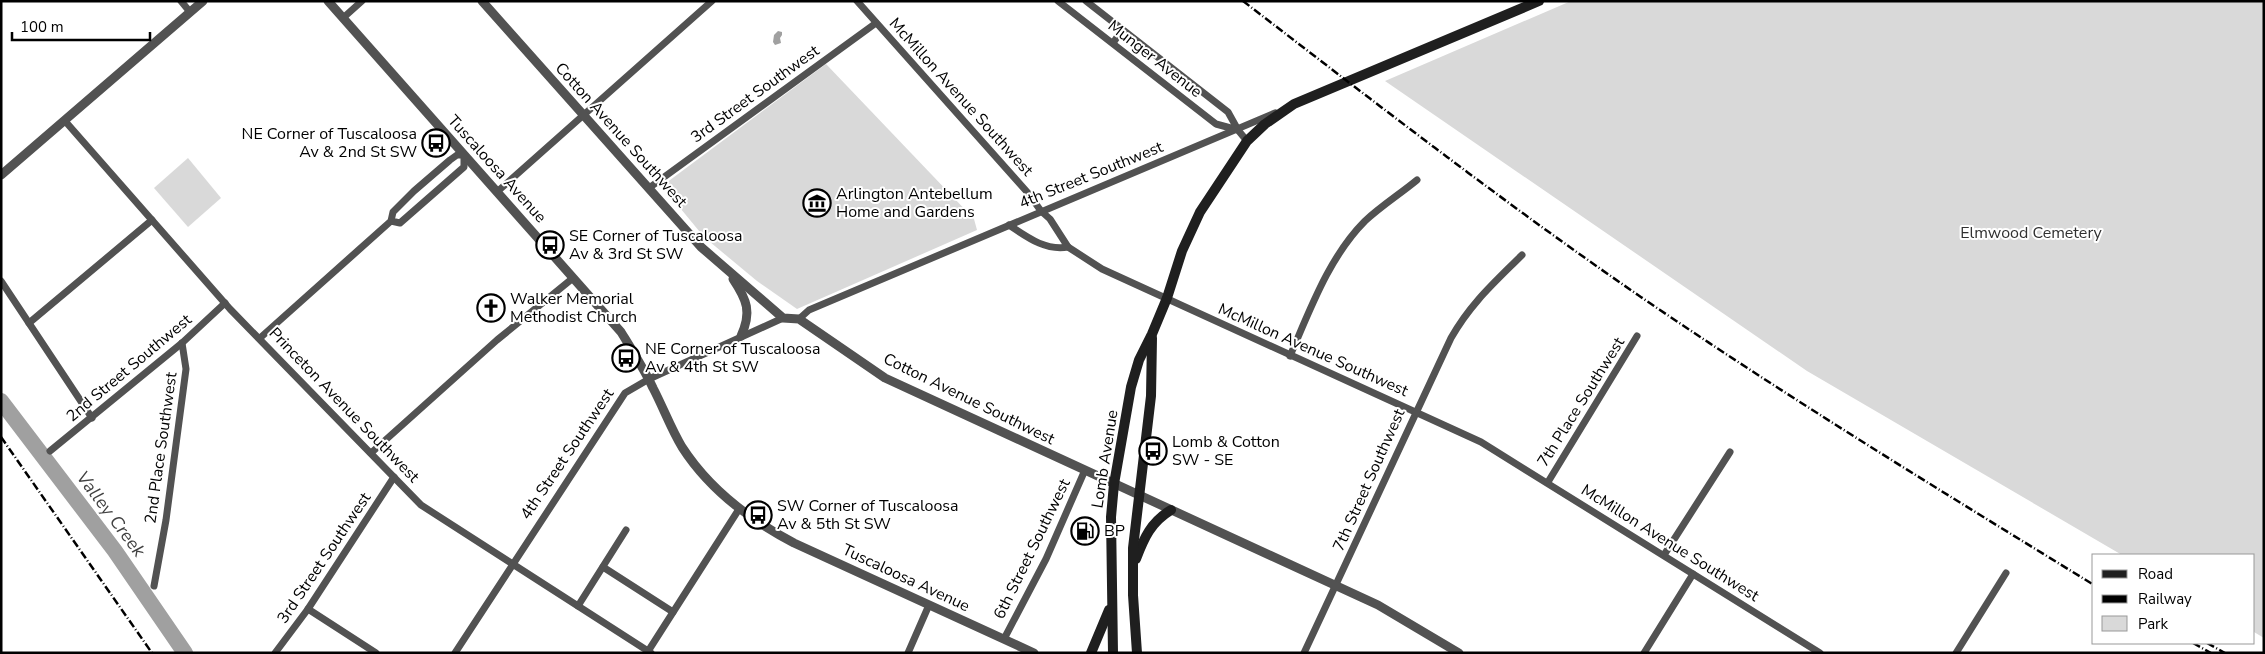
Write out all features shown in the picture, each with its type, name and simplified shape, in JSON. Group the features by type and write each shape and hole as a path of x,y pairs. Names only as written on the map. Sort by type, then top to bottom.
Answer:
{"main road":[{"name":"4th Street Southwest","path":"1294,104 1525,4 1539,1"},
{"name":"Lomb Avenue","path":"1113,653 1111,517 1114,484 1132,387 1139,360 1167,298 1182,251 1200,212 1248,141 1265,124 1294,104"},
{"name":"Lomb Avenue","path":"1137,653 1133,567 1139,495 1151,396 1152,334"},
{"path":"1133,567 1144,536 1159,518 1171,510"},
{"path":"1091,653 1100,635 1111,604"}],"street":[{"path":"181,1 190,12"},
{"path":"1,175 203,1"},
{"name":"Tuscaloosa Avenue","path":"328,1 621,332 649,379 681,445 712,483 739,509 791,542 1034,653"},
{"path":"343,18 362,1"},
{"name":"Cotton Avenue Southwest","path":"482,1 701,248 783,318"},
{"path":"498,191 712,1"},
{"name":"McMillon Avenue Southwest","path":"857,1 1028,193 1040,211 1050,219 1068,247 1102,269 1481,442 1820,653"},
{"name":"Munger Avenue","path":"1058,1 1216,124 1238,130"},
{"name":"Munger Avenue","path":"1086,1 1228,112 1238,130 1248,141"},
{"name":"3rd Street Southwest","path":"649,188 876,23"},
{"path":"1113,43 1122,30"},
{"name":"4th Street Southwest","path":"799,319 809,310 1040,211 1238,130 1294,104"},
{"name":"Princeton Avenue Southwest","path":"64,121 225,304 421,505 649,652"},
{"path":"260,338 391,221 393,212 414,191 450,160 457,155 464,155 464,167 400,223 391,221"},
{"path":"1290,356 1315,298 1350,238 1365,221 1417,180"},
{"path":"29,323 152,220"},
{"path":"1010,225 1037,243 1060,248 1068,247"},
{"name":"7th Street Southwest","path":"1304,653 1337,585 1438,362 1464,314 1522,256"},
{"path":"728,270 743,295 747,306 747,324 741,336"},
{"path":"370,453 497,340 573,278"},
{"path":"1,281 92,418"},
{"name":"2nd Street Southwest","path":"50,452 182,343 225,304"},
{"path":"783,318 799,319"},
{"name":"4th Street Southwest","path":"455,653 625,393 649,379 783,318"},
{"name":"Cotton Avenue Southwest","path":"799,319 885,378 1337,585 1378,605 1459,653"},
{"name":"7th Place Southwest","path":"1548,482 1637,336"},
{"name":"2nd Place Southwest","path":"154,586 166,520 186,368 182,343"},
{"path":"1664,555 1730,452"},
{"name":"6th Street Southwest","path":"1004,639 1046,559 1085,470"},
{"name":"3rd Street Southwest","path":"275,653 308,609 394,477"},
{"path":"649,652 739,509"},
{"path":"578,606 626,530"},
{"path":"603,567 673,612"},
{"path":"1644,653 1692,574"},
{"path":"1956,653 2006,574"},
{"path":"908,653 929,605"},
{"path":"308,609 376,653"}],"green space":[{"name":"Elmwood Cemetery","path":"1571,1 2264,1 2264,638 2255,633 2255,554 2120,554 1807,371 1385,81"},
{"name":"Arlington Antebellum Home and Gardens","path":"826,64 974,219 977,230 797,309 757,281 704,237 662,186"},
{"path":"188,158 221,198 188,227 154,188"}],"shaded area":[{"path":"778,31 782,32 781,43 775,45 773,42 774,35"}],"waterway":[{"name":"Valley Creek","path":"1,401 115,551 185,653"}],"railway":[{"path":"1243,1 1488,187 1638,295 1807,407 2092,584"},
{"path":"1,437 152,653"},
{"path":"2195,644 2211,653"},
{"path":"2209,644 2225,653"}],"place":[{"name":"NE Corner of Tuscaloosa Av & 2nd St SW","path":"436,143"},
{"name":"Arlington Antebellum Home and Gardens","path":"817,203"},
{"name":"SE Corner of Tuscaloosa Av & 3rd St SW","path":"550,245"},
{"name":"Walker Memorial Methodist Church","path":"491,308"},
{"name":"NE Corner of Tuscaloosa Av & 4th St SW","path":"626,358"},
{"name":"Lomb & Cotton SW - SE","path":"1153,451"},
{"name":"SW Corner of Tuscaloosa Av & 5th St SW","path":"758,515"},
{"name":"BP","path":"1085,531"}]}
